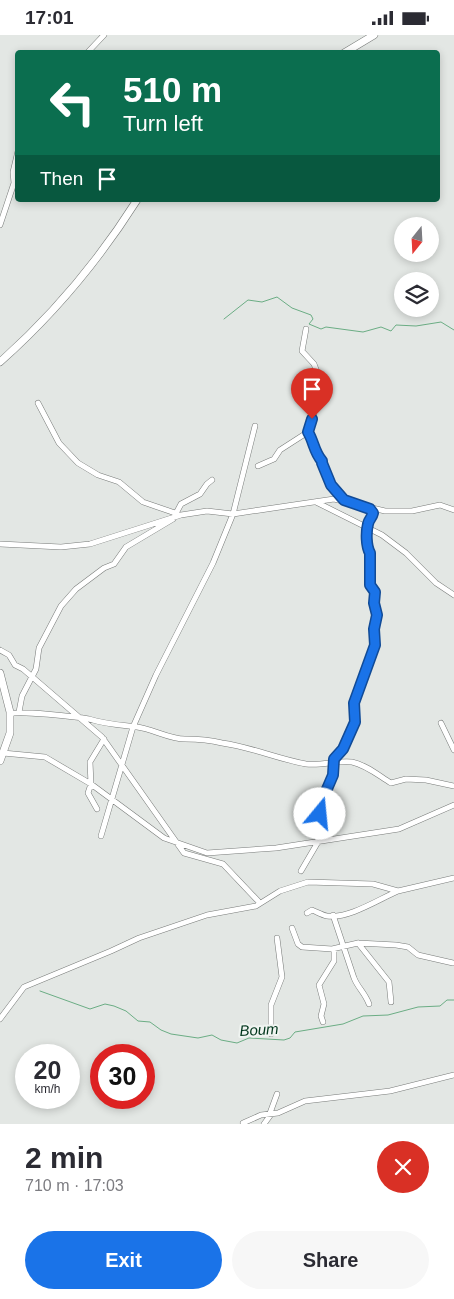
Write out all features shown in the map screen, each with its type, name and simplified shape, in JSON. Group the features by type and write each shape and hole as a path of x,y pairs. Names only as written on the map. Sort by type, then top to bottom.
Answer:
{"street":[{"path":"90,50 104,35"},
{"path":"349,50 374,35"},
{"path":"0,225 14,183 13,172 15,164"},
{"path":"0,362 38,328 100,256 136,202"},
{"path":"258,466 274,459 280,450 308,432 314,408 320,406 316,395 322,385 314,364 302,351 306,329"},
{"path":"38,403 59,443 78,463 98,475 119,482 143,502 175,515"},
{"path":"101,836 113,801 121,764 133,727 156,675 213,563 233,514 255,426"},
{"path":"308,432 314,442 315,452 322,461 331,485 344,500"},
{"path":"19,712 22,696 32,677 39,648 60,606 76,589 95,577 104,568 114,564 126,547 175,515 181,504 200,494 212,480"},
{"path":"0,544 61,547 90,544 175,515 207,511 233,514 334,499 344,500 370,509 401,512 440,505 454,510"},
{"path":"316,501 377,532 399,548 436,583 454,595"},
{"path":"301,871 318,842 316,825 322,810 324,796 333,775 334,759 343,749 355,722 354,703 375,645 374,629 377,615 374,603 375,592 370,585 368,523 373,517 370,509"},
{"path":"0,650 80,716 104,739 184,853 222,864 260,903"},
{"path":"0,673 10,714 10,733 0,761"},
{"path":"10,714 19,712 54,717 80,716 185,739 206,739 257,750 272,757 313,765 341,762 353,763 363,768 371,769 391,783 406,779 426,780 454,786"},
{"path":"441,723 454,750"},
{"path":"97,809 88,793 91,784 90,762 104,739"},
{"path":"3,753 45,757 91,784 164,838 179,845 207,853 242,852 399,829 454,805"},
{"path":"307,913 312,910 333,915 367,906 398,891 454,878"},
{"path":"0,1019 24,987 139,938 208,915 256,906 280,891 308,882 373,884 398,891"},
{"path":"333,915 357,985 364,992 369,1004"},
{"path":"292,928 298,944 302,947 334,949 358,943 402,946 414,950 418,955 453,963"},
{"path":"271,1035 271,1005 282,977 277,938"},
{"path":"358,943 389,982 391,1002"},
{"path":"323,1022 321,1016 324,1005 319,985 334,961 334,949"},
{"path":"243,1123 271,1113 278,1113 308,1101 390,1091 454,1075"},
{"path":"264,1124 271,1113 277,1094"}],"waterway":[{"path":"224,319 248,300 262,302 277,297 292,308 311,315 313,319 309,324 321,329 326,327 363,332 381,327 391,331 396,325 416,326 441,322 454,330"},
{"name":"Boum","path":"40,991 90,1009 105,1004 114,1006 126,1011 138,1021 150,1022 171,1034 198,1038 212,1035 221,1040 237,1043 249,1038 284,1040 290,1038 295,1032 343,1024 363,1016 388,1015 418,1007 440,1006 447,1000 454,1000"}],"route":[{"path":"312,419 308,432 314,442 315,452 322,459 331,485 344,500 370,509 373,513 373,517 368,523 367,535 370,553 370,585 375,592 374,603 377,615 374,629 374,650 364,675 361,690 354,703 355,722 343,749 334,759 333,775 324,796 320,814"}]}
